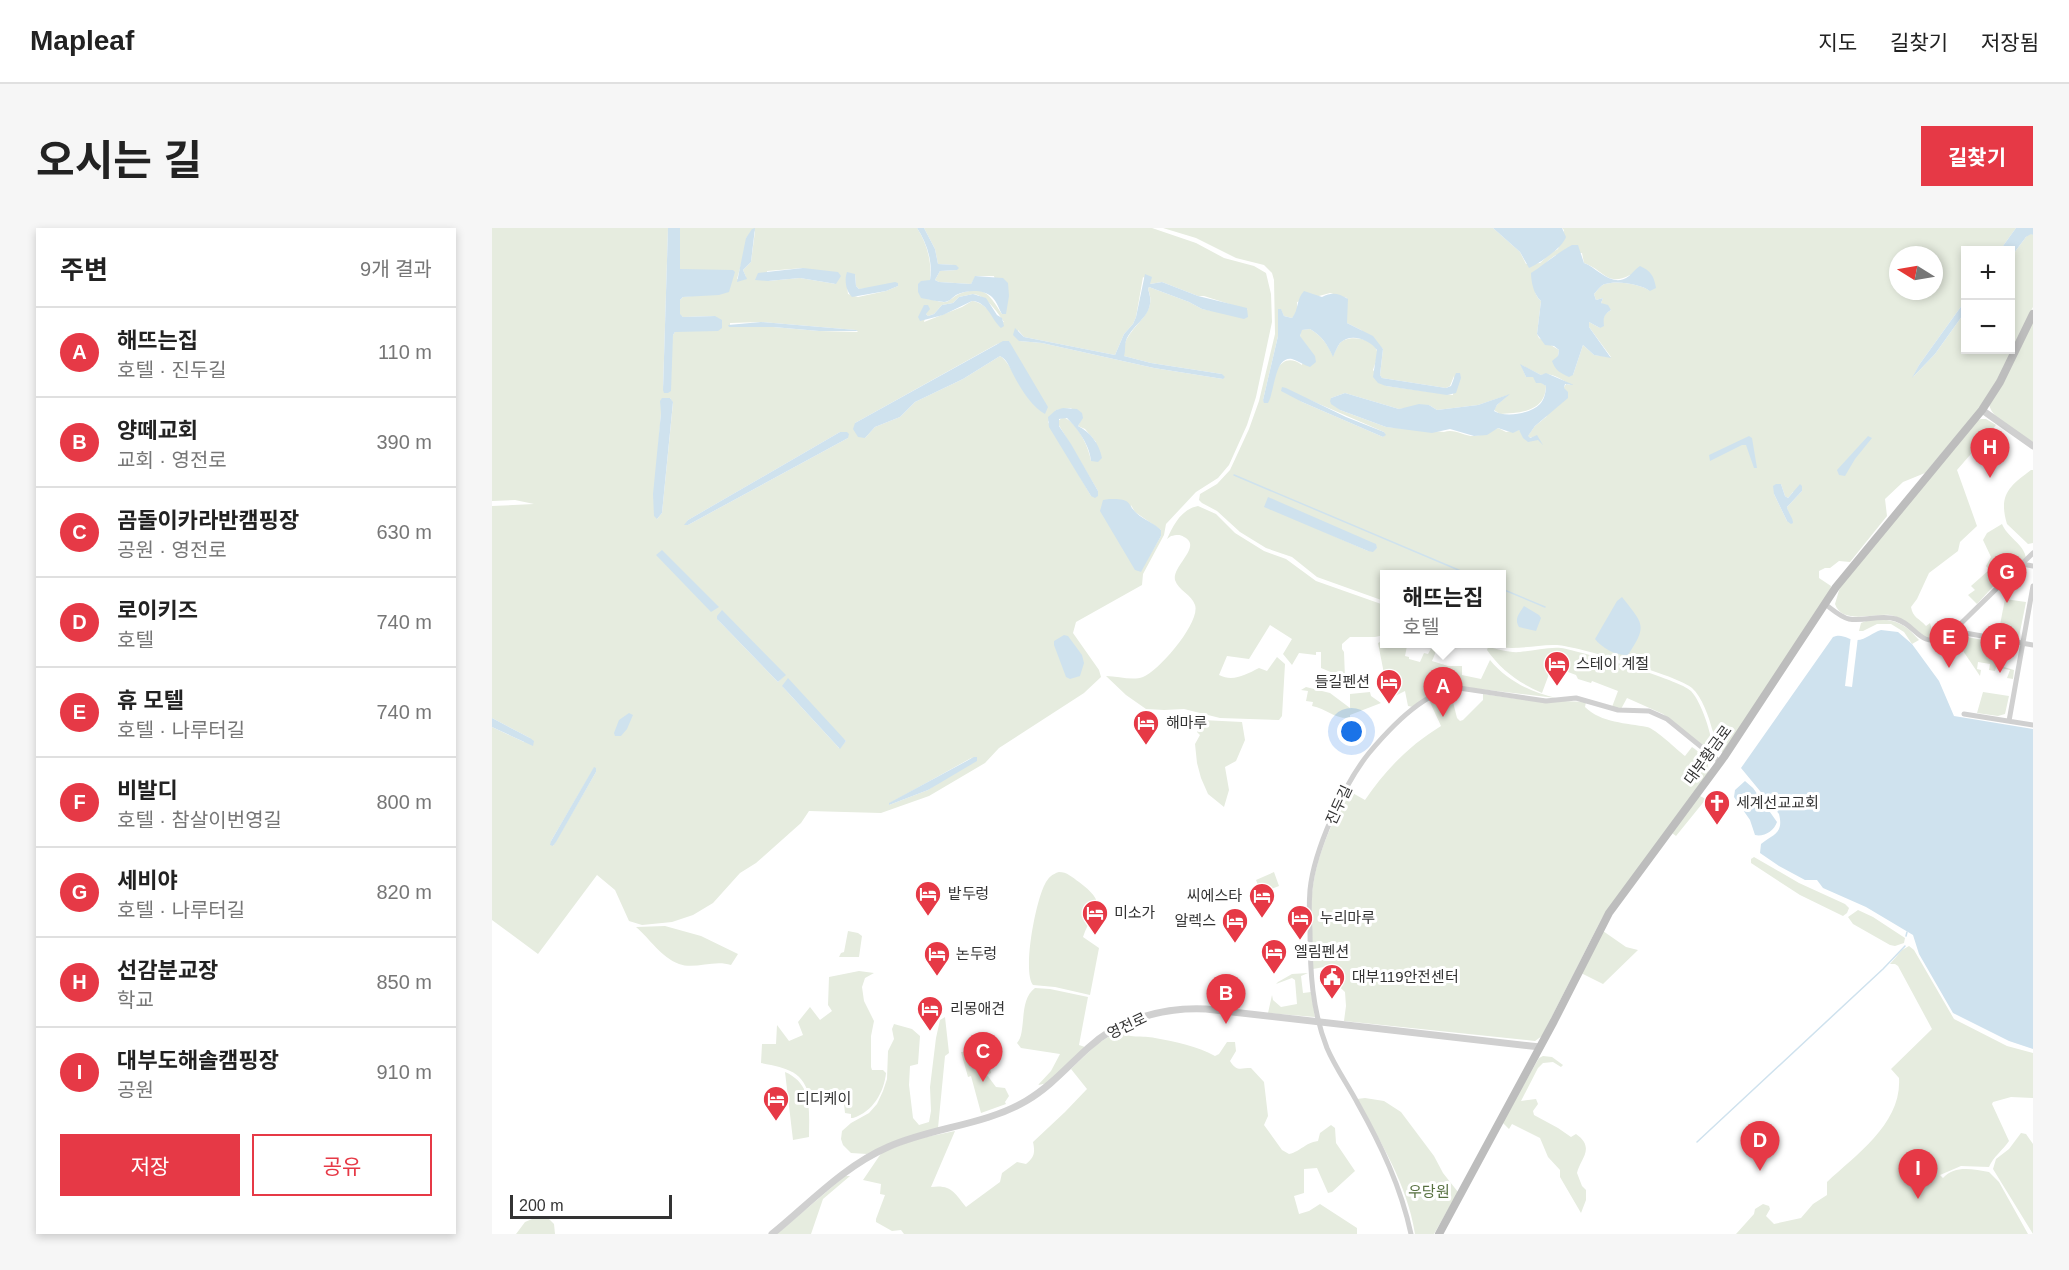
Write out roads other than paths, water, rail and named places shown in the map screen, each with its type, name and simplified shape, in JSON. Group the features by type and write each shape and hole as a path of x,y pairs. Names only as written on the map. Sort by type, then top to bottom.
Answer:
{"main road":[{"name":"대부황금로","path":"1439,1234 1609,913 1720,762 1825,604 1858,559 1982,410 2000,382 2033,314"}],"street":[{"path":"1982,410 2033,446"},
{"path":"1825,604 1847,619 1892,617 1904,621 1922,638 1929,641 1945,639 2033,553"},
{"path":"2022,564 2033,566"},
{"path":"2009,721 2033,586"},
{"path":"1954,630 2033,645"},
{"name":"진두길","path":"1411,1234 1404,1202 1393,1174 1381,1147 1331,1055 1318,1022 1311,978 1310,890 1317,858 1337,808 1360,764 1382,738 1427,698 1446,689 1459,688 1546,701 1576,698 1618,710 1649,711 1667,719 1720,762"},
{"path":"1964,714 2033,725"},
{"name":"영전로","path":"772,1234 851,1168 873,1154 901,1142 980,1120 1016,1106 1050,1084 1097,1040 1137,1019 1160,1012 1195,1009 1540,1047"}],"water":[{"path":"668,228 680,228 680,269 733,270 735,272 729,292 719,295 683,297 680,300 680,314 683,317 715,316 722,320 722,328 718,331 675,332 671,391 664,393 663,390"},
{"path":"755,228 751,262 743,270 747,279 737,282 746,238"},
{"path":"917,228 924,228 935,249 938,264 956,265 959,268 940,271 935,280 971,284 975,276 1003,278 1008,283 1009,296 1006,314 1002,314 992,297 980,292 960,293 946,302 921,298 918,284 921,281 930,280 931,266 924,240"},
{"path":"1493,228 1562,228 1566,237 1550,255 1529,268 1520,252"},
{"path":"2016,228 2033,228 2033,235 2026,237 2015,252 2015,246 2003,246"},
{"path":"1572,245 1578,245 1584,263 1605,276 1617,280 1623,279 1640,266 1651,274 1656,288 1650,291 1635,285 1616,282 1599,288 1594,294 1596,300 1603,298 1601,303 1608,305 1611,310 1604,316 1604,326 1600,328 1589,322 1589,327 1611,358 1594,355 1583,345 1573,375 1569,377 1558,371 1552,361 1558,356 1559,350 1554,346 1545,345 1537,334 1541,301 1533,288 1531,273"},
{"path":"803,268 838,272 841,276 836,284 800,278 755,280 758,273"},
{"path":"847,272 855,274 856,286 859,289 895,282 898,286 886,291 852,297 846,285"},
{"path":"1145,274 1152,277 1150,284 1162,282 1198,296 1247,308 1248,317 1244,319 1202,309 1149,287 1148,311 1127,338 1124,356 1151,363 1222,374 1225,377 1223,379 1154,368 1042,343 1019,341 1013,335 1015,328 1024,337 1115,355 1124,334 1136,317"},
{"path":"1304,291 1322,297 1338,294 1348,299 1347,323 1373,336 1383,349 1380,375 1382,378 1446,388 1451,386 1456,373 1460,373 1461,378 1456,393 1447,395 1378,383 1373,377 1377,350 1370,343 1349,338 1340,343 1333,357 1324,341 1310,329 1302,330 1300,336 1315,356 1316,362 1310,367 1292,359 1282,363 1268,403 1264,403 1278,336 1278,309 1281,309 1284,316 1292,318"},
{"path":"973,294 986,298 997,315 1002,318 1004,326 1001,328 982,304 972,301 943,315 920,321 918,317 924,305 928,305 930,309 926,314 928,316 934,314 942,305 953,303 959,297"},
{"path":"1961,307 1961,318 1935,354 1912,378"},
{"path":"761,322 858,331 729,327 728,325"},
{"path":"1003,341 1009,341 1048,407 1045,414 1027,397 1007,362 1000,356 963,379 915,402 900,417 875,427 865,438 858,437 853,429 855,423"},
{"path":"1520,364 1541,375 1546,373 1574,385 1565,384 1564,388 1568,392 1568,398 1535,426 1528,436 1530,438 1537,435 1543,445 1538,440 1528,442 1519,430 1513,433 1498,428 1487,435 1474,436 1450,429 1432,433 1386,427 1340,410 1330,401 1331,398 1345,393 1399,409 1419,404 1429,405 1437,410 1478,405 1510,394 1497,405 1494,411 1517,414 1540,404 1546,388 1541,383 1536,383 1533,377 1526,377"},
{"path":"1282,387 1384,432 1386,435 1383,437 1302,402 1281,391"},
{"path":"662,398 670,398 673,402 662,513 657,519 654,516 653,494"},
{"path":"1077,409 1082,413 1083,418 1078,426 1093,439 1101,453 1102,458 1098,462 1091,461 1086,444 1075,427 1067,418 1059,419 1059,426 1098,491 1098,496 1095,498 1091,496 1049,427 1048,417 1056,410"},
{"path":"840,432 847,432 848,438 688,525 684,525 688,520"},
{"path":"1749,436 1752,438 1757,468 1754,468 1746,445 1710,461 1709,455"},
{"path":"1868,436 1872,438 1845,476 1839,475 1837,470"},
{"path":"1781,484 1788,498 1800,484 1802,486 1802,491 1787,507 1793,521 1791,524 1787,521 1774,494 1773,486"},
{"path":"1268,497 1376,544 1377,548 1373,552 1368,551 1264,507"},
{"path":"1103,500 1126,501 1135,512 1161,530 1161,536 1141,572 1135,570 1100,511"},
{"path":"662,550 719,607 711,612 656,555"},
{"path":"1622,597 1635,613 1640,625 1638,637 1628,655 1610,651 1595,639 1617,601"},
{"path":"1524,606 1541,618 1536,631 1519,627 1518,616"},
{"path":"722,610 786,675 778,682 717,619"},
{"path":"1881,630 1898,632 1912,644 1939,681 1954,716 2033,729 2033,1049 2009,1041 1953,1013 1919,954 1913,935 1866,907 1823,888 1817,880 1805,880 1760,853 1761,844 1779,830 1779,814 1741,768 1833,637 1860,640"},
{"path":"1064,635 1068,636 1082,655 1084,663 1080,676 1070,679 1066,677 1054,645 1054,641"},
{"path":"788,678 846,741 840,749 782,686"},
{"path":"629,713 633,715 627,729 621,736 615,736 619,720"},
{"path":"492,718 530,738 534,741 533,746 492,727"},
{"path":"977,757 977,761 928,790 889,805 889,803"},
{"path":"594,767 596,772 556,842 553,846 550,845 551,841"},
{"path":"1745,781 1753,788 1777,822 1771,831 1765,834 1755,835 1750,820 1734,797 1735,790"}],"waterway":[{"path":"1234,475 1459,570"},
{"path":"1506,591 1545,607"},
{"path":"1906,936 1907,932"},
{"path":"1697,1142 1905,946"}],"place":[{"name":"선감분교장","path":"1990,478"},
{"name":"세비야","path":"2007,603"},
{"name":"휴 모텔","path":"1949,668"},
{"name":"비발디","path":"2000,673"},
{"name":"스테이 계절","path":"1557,687"},
{"name":"들길펜션","path":"1389,705"},
{"name":"해뜨는집","path":"1443,717"},
{"name":"해마루","path":"1146,746"},
{"name":"세계선교교회","path":"1717,826"},
{"name":"밭두렁","path":"928,917"},
{"name":"씨에스타","path":"1262,919"},
{"name":"미소가","path":"1095,936"},
{"name":"누리마루","path":"1300,941"},
{"name":"알렉스","path":"1235,944"},
{"name":"엘림펜션","path":"1274,975"},
{"name":"논두렁","path":"937,977"},
{"name":"대부119안전센터","path":"1332,1000"},
{"name":"양떼교회","path":"1226,1024"},
{"name":"리몽애견","path":"930,1032"},
{"name":"곰돌이카라반캠핑장","path":"983,1082"},
{"name":"디디케이","path":"776,1122"},
{"name":"로이키즈","path":"1760,1171"},
{"name":"대부도해솔캠핑장","path":"1918,1199"}],"park label":[{"name":"우당원","path":"1429,1192"}]}
